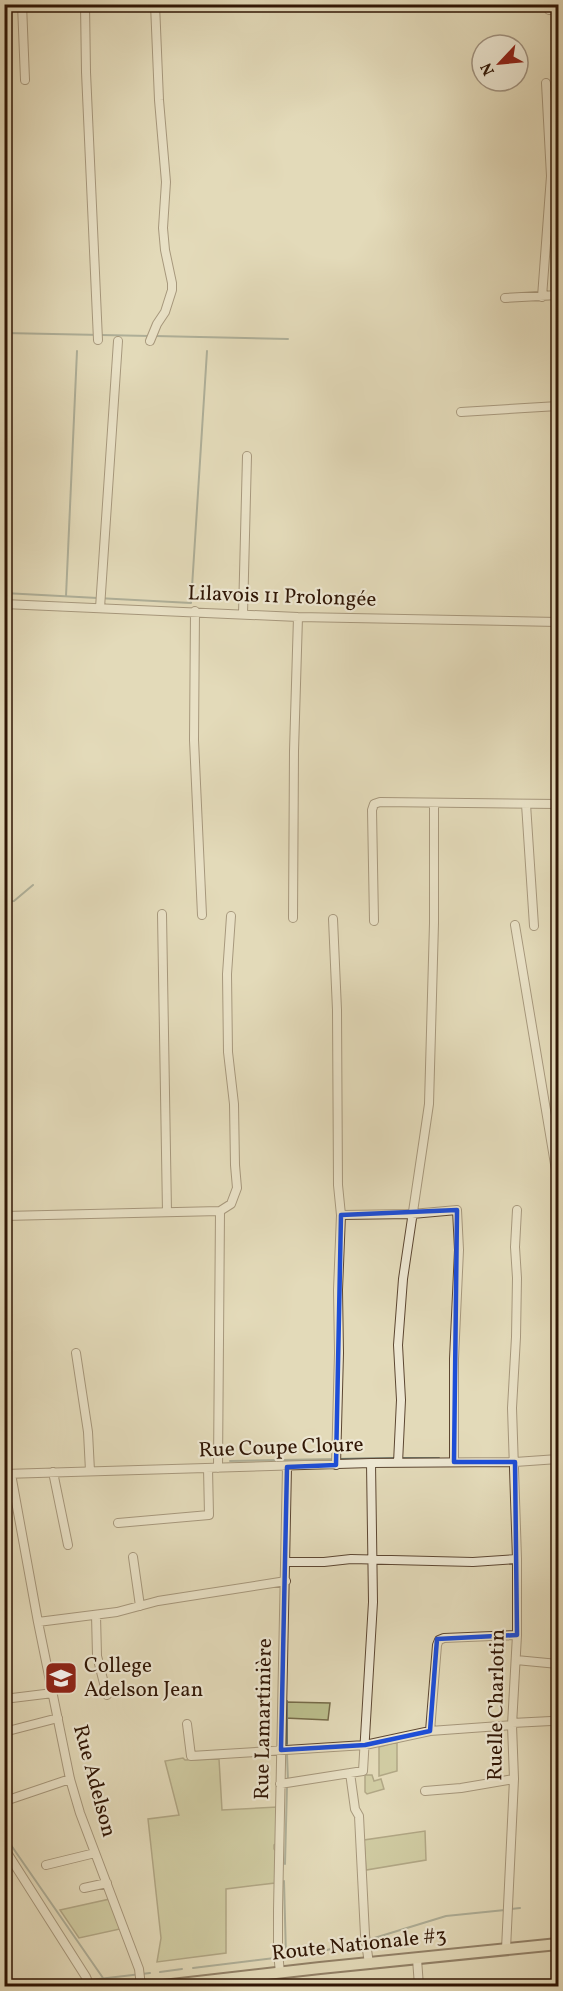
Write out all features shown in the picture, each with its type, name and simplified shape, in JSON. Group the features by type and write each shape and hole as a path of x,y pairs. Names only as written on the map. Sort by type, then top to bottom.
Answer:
{"main road":[{"name":"Route Nationale #3","path":"170,1986 245,1982 280,1973 558,1944"}],"street":[{"path":"22,4 26,80"},
{"path":"85,4 98,340"},
{"path":"150,341 165,312 172,290 163,228 166,182 159,100 155,4"},
{"path":"549,10 558,10"},
{"path":"542,297 555,176 546,83"},
{"path":"505,298 558,295"},
{"path":"100,608 118,341"},
{"path":"461,412 558,405"},
{"path":"243,614 247,456"},
{"name":"Lilavois 11 Prolongée","path":"4,604 298,617 558,622"},
{"path":"195,612 194,740 202,915"},
{"path":"294,918 294,751 298,617"},
{"path":"374,921 372,806 380,802 558,804"},
{"path":"398,1463 401,1400 399,1336 403,1279 429,1104 434,923 434,803"},
{"path":"526,804 534,926"},
{"path":"162,914 167,1212"},
{"path":"4,1216 220,1211 231,1204 237,1188 234,1104 228,1052 227,974 231,916"},
{"path":"333,919 337,1010 338,1185 341,1215 336,1465"},
{"path":"515,925 558,1182"},
{"path":"341,1215 412,1214 457,1210 459,1250 454,1359 454,1462"},
{"name":"Ruelle Charlotin","path":"506,1949 514,1779 512,1724 517,1635 515,1461 512,1408 518,1278 515,1247 517,1210"},
{"path":"218,1468 220,1211"},
{"path":"76,1353 88,1432 90,1472"},
{"name":"Rue Coupe Cloure","path":"8,1474 558,1459"},
{"path":"285,1784 363,1771 373,1602 371,1463"},
{"name":"Rue Lamartinière","path":"280,1973 278,1955 285,1784 281,1750 287,1467"},
{"path":"118,1523 209,1515 208,1468"},
{"path":"53,1472 68,1545"},
{"name":"Rue Adelson","path":"8,1474 70,1779 80,1813 139,1970 140,1983"},
{"path":"133,1557 140,1606"},
{"path":"286,1562 351,1559 473,1562 517,1558"},
{"path":"38,1622 117,1612 196,1594 286,1581"},
{"path":"96,1615 97,1656 107,1695"},
{"path":"430,1731 432,1686 439,1640 517,1635"},
{"path":"516,1660 558,1664"},
{"path":"4,1699 53,1693"},
{"path":"4,1732 58,1718"},
{"path":"187,1724 191,1756 365,1745 430,1731 551,1721"},
{"path":"350,1773 355,1809 359,1816 365,1935 369,1964"},
{"path":"11,1799 70,1779"},
{"path":"425,1791 461,1788 514,1779"},
{"path":"4,1848 90,1986"},
{"path":"46,1865 95,1853"},
{"path":"84,1888 107,1883"},
{"path":"417,1959 419,1986"}],"highlighted area":[{"path":"457,1210 454,1462 515,1462 517,1635 437,1639 430,1731 365,1745 281,1750 287,1467 336,1465 341,1215"}],"green space":[{"path":"285,1702 330,1703 328,1720 285,1718"},
{"path":"397,1742 397,1771 379,1776 379,1747"},
{"path":"183,1758 185,1760 219,1759 222,1810 277,1807 276,1844 274,1845 276,1851 275,1883 226,1889 226,1953 157,1962 161,1938 148,1819 179,1815 165,1761"},
{"path":"365,1775 372,1775 374,1781 381,1779 384,1789 367,1794"},
{"path":"425,1831 426,1860 366,1870 364,1840"},
{"path":"110,1899 120,1929 79,1938 60,1910"},
{"path":"4,1956 8,1965 10,1984 17,1984 17,1986 5,1986"},
{"path":"345,1980 346,1986 280,1986"}],"waterway":[{"path":"4,333 150,336"},
{"path":"155,336 288,339"},
{"path":"66,596 77,351"},
{"path":"4,593 191,603 207,351"},
{"path":"4,902 14,901 33,885"},
{"path":"338,1459 396,1458"},
{"path":"401,1458 439,1458"},
{"path":"230,1461 333,1459"},
{"path":"287,1701 287,1744"},
{"path":"287,1754 288,1781"},
{"path":"285,1864 287,1786"},
{"path":"4,1835 103,1978"},
{"path":"284,1881 286,1956"},
{"path":"511,1909 520,1908"},
{"path":"371,1939 446,1916 505,1910"},
{"path":"193,1968 316,1953 360,1941"},
{"path":"160,1972 182,1969"},
{"path":"90,1980 150,1973"},
{"path":"30,1986 85,1980"}],"place":[{"name":"College Adelson Jean","path":"61,1678"}]}
